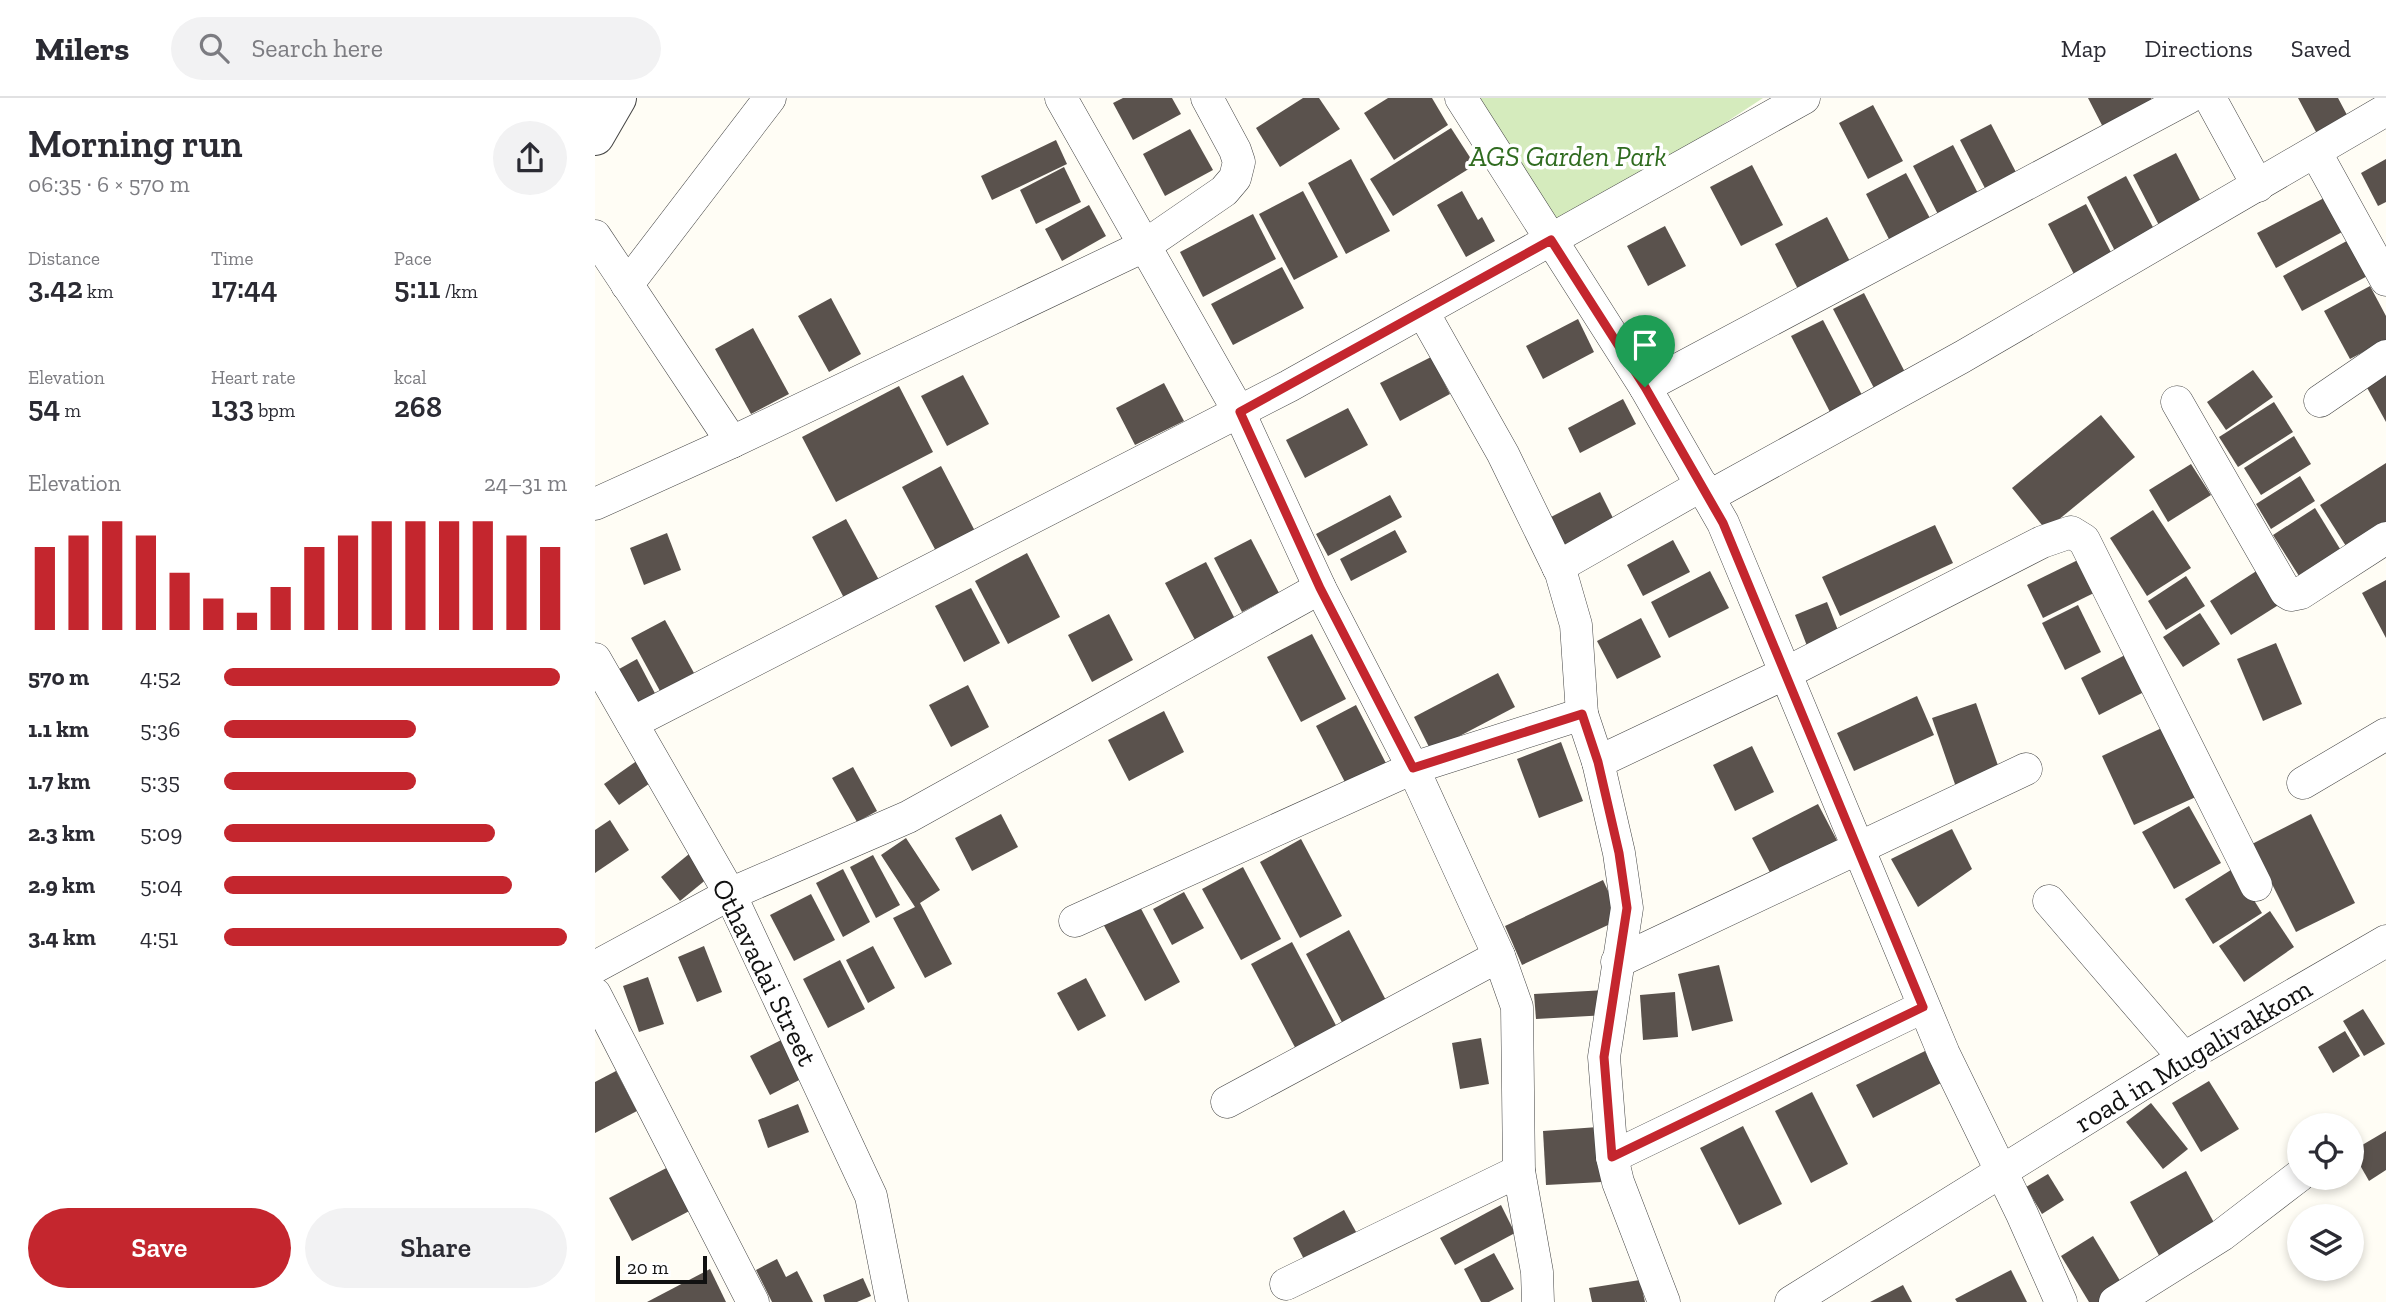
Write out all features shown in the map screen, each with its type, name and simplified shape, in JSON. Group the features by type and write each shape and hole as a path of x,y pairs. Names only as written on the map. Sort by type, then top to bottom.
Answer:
{"street":[{"path":"595,136 617,98"},
{"path":"627,285 770,98"},
{"path":"1061,98 1240,412 1320,588 1413,768 1499,956 1517,1007 1519,1171 1537,1272 1538,1302"},
{"path":"595,504 732,442 1144,246 1224,191 1235,178 1239,162 1235,150 1207,98"},
{"path":"1461,98 1645,387 1723,523 1923,1007 2061,1302"},
{"path":"632,723 1240,412 1804,98"},
{"path":"1645,387 2188,98"},
{"path":"2210,98 2258,186"},
{"path":"1558,567 1962,357 2386,110"},
{"path":"2316,153 2386,280"},
{"path":"595,236 732,442"},
{"path":"1423,312 1503,454 1558,567 1576,625 1582,714 1598,762 1619,853 1627,908 1604,1057 1612,1157 1618,1182 1664,1302"},
{"path":"2320,401 2386,356"},
{"path":"2178,402 2286,592 2291,595 2301,593 2386,538"},
{"path":"1598,762 1784,674 2042,542 2062,533 2078,534 2084,540 2256,885"},
{"path":"595,967 730,894 908,817 1320,588"},
{"name":"Othavadai Street","path":"595,659 730,894 871,1196 892,1302"},
{"path":"1075,920 1413,768 1582,714"},
{"path":"2303,783 2386,734"},
{"path":"1618,962 2026,769"},
{"path":"2049,901 2184,1058"},
{"name":"road in Mugalivakkom","path":"1791,1302 2184,1058 2386,941"},
{"path":"1227,1102 1499,956"},
{"path":"595,994 753,1302"},
{"path":"1612,1157 1923,1007"},
{"path":"1286,1284 1519,1171"},
{"path":"2115,1302 2222,1235 2287,1185"}],"green space":[{"name":"AGS Garden Park","path":"1462,98 1763,98 1551,237"}],"building":[{"path":"1123,98 1172,98 1181,114 1133,140 1113,103"},
{"path":"1303,98 1319,98 1340,129 1280,167 1256,128"},
{"path":"1388,98 1432,98 1448,125 1394,160 1364,113"},
{"path":"2088,98 2151,98 2155,105 2105,131"},
{"path":"2298,98 2338,98 2354,128 2323,145"},
{"path":"1873,105 1903,161 1868,179 1839,123"},
{"path":"1991,124 2019,178 1988,194 1960,140"},
{"path":"1451,128 1475,165 1393,216 1370,179"},
{"path":"1190,129 1213,170 1165,196 1143,154"},
{"path":"1056,140 1067,164 992,200 981,176"},
{"path":"1953,145 1983,203 1943,224 1913,166"},
{"path":"2176,153 2207,213 2164,235 2133,175"},
{"path":"1351,159 1390,231 1346,254 1308,183"},
{"path":"2386,159 2386,202 2378,206 2361,173"},
{"path":"1752,165 1783,225 1741,246 1710,187"},
{"path":"1064,167 1081,202 1036,224 1020,190"},
{"path":"1906,173 1932,222 1891,243 1866,194"},
{"path":"2126,176 2155,231 2115,251 2087,197"},
{"path":"1303,191 1338,257 1294,280 1259,214"},
{"path":"1462,191 1478,220 1482,217 1495,241 1466,257 1437,205"},
{"path":"2326,197 2344,231 2276,268 2257,233"},
{"path":"2086,204 2115,260 2077,280 2048,224"},
{"path":"1089,205 1106,236 1062,261 1045,229"},
{"path":"1253,214 1276,259 1203,297 1180,252"},
{"path":"1827,217 1856,273 1804,301 1775,244"},
{"path":"1665,226 1686,266 1648,286 1627,246"},
{"path":"2354,237 2373,273 2302,311 2283,276"},
{"path":"1282,267 1304,308 1233,345 1211,304"},
{"path":"2370,286 2386,316 2386,340 2350,359 2324,311"},
{"path":"1864,293 1907,376 1876,392 1833,309"},
{"path":"831,298 861,354 829,372 798,316"},
{"path":"1578,319 1594,352 1543,379 1526,346"},
{"path":"1823,320 1863,397 1831,414 1791,336"},
{"path":"753,328 789,394 751,414 715,349"},
{"path":"1431,357 1450,394 1400,421 1380,383"},
{"path":"2253,370 2273,397 2226,430 2207,402"},
{"path":"2386,372 2386,422 2365,384"},
{"path":"963,375 989,424 947,446 921,396"},
{"path":"1164,383 1184,421 1135,445 1116,408"},
{"path":"899,386 933,452 836,502 802,437"},
{"path":"1623,399 1636,424 1580,453 1568,428"},
{"path":"2274,402 2293,432 2238,467 2219,437"},
{"path":"1348,408 1368,445 1305,478 1286,440"},
{"path":"2101,415 2135,457 2046,530 2012,488"},
{"path":"2294,436 2311,464 2261,495 2244,468"},
{"path":"2386,463 2386,531 2351,554 2320,505"},
{"path":"2191,464 2211,495 2168,522 2149,490"},
{"path":"941,466 976,533 937,553 902,487"},
{"path":"2300,476 2315,501 2271,529 2256,504"},
{"path":"1600,492 1615,522 1565,548 1549,518"},
{"path":"1390,495 1402,517 1328,556 1316,534"},
{"path":"2315,508 2345,557 2304,584 2273,535"},
{"path":"2153,510 2191,568 2147,596 2110,538"},
{"path":"846,519 879,580 844,598 812,537"},
{"path":"1935,525 1953,563 1840,616 1822,577"},
{"path":"1395,530 1407,552 1351,581 1340,559"},
{"path":"667,533 681,570 644,585 630,548"},
{"path":"1251,539 1279,593 1242,612 1214,558"},
{"path":"1673,540 1690,572 1643,596 1627,565"},
{"path":"1027,553 1060,617 1008,644 975,581"},
{"path":"2082,558 2098,591 2043,618 2027,585"},
{"path":"1206,562 1235,619 1195,640 1165,583"},
{"path":"2258,570 2280,604 2231,635 2210,601"},
{"path":"1710,571 1729,608 1669,638 1651,602"},
{"path":"2186,576 2205,606 2166,630 2148,601"},
{"path":"2386,580 2386,638 2362,593"},
{"path":"971,588 1000,643 964,662 935,606"},
{"path":"1827,602 1841,638 1809,651 1795,615"},
{"path":"2078,605 2101,652 2065,670 2042,623"},
{"path":"2200,613 2220,644 2183,667 2163,637"},
{"path":"1109,614 1133,660 1092,682 1068,635"},
{"path":"1641,618 1661,657 1617,679 1597,641"},
{"path":"665,620 694,673 660,691 631,638"},
{"path":"1312,634 1346,699 1301,722 1267,657"},
{"path":"2276,643 2302,704 2263,721 2237,659"},
{"path":"2125,655 2144,692 2099,715 2081,678"},
{"path":"637,659 658,699 634,713 612,673"},
{"path":"1498,673 1515,707 1431,751 1414,717"},
{"path":"968,685 989,727 951,747 929,705"},
{"path":"1917,696 1934,735 1854,771 1837,733"},
{"path":"1976,703 2001,774 1957,790 1932,718"},
{"path":"1356,705 1390,771 1350,792 1316,726"},
{"path":"1164,711 1184,752 1129,781 1108,740"},
{"path":"2166,726 2198,796 2134,825 2102,756"},
{"path":"1561,742 1583,801 1539,818 1517,759"},
{"path":"1752,746 1774,792 1735,811 1713,765"},
{"path":"638,760 653,781 619,805 604,784"},
{"path":"853,767 877,811 857,822 832,778"},
{"path":"1818,804 1842,850 1776,884 1752,838"},
{"path":"2189,806 2221,863 2174,889 2142,832"},
{"path":"1001,814 1018,847 972,871 955,838"},
{"path":"2311,814 2355,903 2296,932 2252,844"},
{"path":"610,820 629,850 595,873 595,830"},
{"path":"1952,829 1972,869 1918,907 1891,859"},
{"path":"906,838 940,890 920,903 952,964 925,978 893,918 915,907 881,855"},
{"path":"1301,839 1342,916 1300,938 1260,862"},
{"path":"689,854 708,878 680,901 661,877"},
{"path":"873,855 900,905 876,918 850,867"},
{"path":"1243,867 1281,939 1241,960 1202,889"},
{"path":"2234,868 2262,913 2213,944 2185,899"},
{"path":"843,869 870,922 843,937 816,883"},
{"path":"1603,880 1621,919 1522,965 1505,926"},
{"path":"1184,892 1204,928 1172,945 1153,909"},
{"path":"811,894 835,940 794,961 770,915"},
{"path":"1138,903 1180,982 1145,1001 1102,922"},
{"path":"2270,911 2294,947 2244,982 2219,946"},
{"path":"1349,930 1389,1006 1346,1030 1306,954"},
{"path":"1292,942 1339,1031 1298,1053 1251,964"},
{"path":"704,946 722,992 697,1002 678,957"},
{"path":"873,946 895,988 868,1003 846,960"},
{"path":"840,960 865,1009 828,1028 803,979"},
{"path":"1719,965 1733,1021 1692,1031 1678,974"},
{"path":"648,977 664,1024 639,1032 623,986"},
{"path":"1086,978 1106,1016 1078,1031 1057,993"},
{"path":"1606,990 1607,1015 1536,1019 1534,994"},
{"path":"1675,992 1678,1037 1643,1040 1640,995"},
{"path":"2363,1009 2385,1044 2364,1056 2343,1021"},
{"path":"2345,1031 2360,1056 2333,1073 2318,1047"},
{"path":"789,1036 809,1075 770,1095 750,1056"},
{"path":"1481,1038 1489,1084 1460,1089 1452,1043"},
{"path":"1925,1051 1941,1083 1873,1118 1856,1085"},
{"path":"616,1071 637,1111 595,1133 595,1082"},
{"path":"2209,1081 2239,1129 2201,1152 2172,1103"},
{"path":"1812,1092 1848,1164 1811,1183 1775,1111"},
{"path":"2151,1103 2188,1149 2163,1169 2126,1122"},
{"path":"798,1104 809,1132 768,1148 758,1120"},
{"path":"1743,1126 1782,1204 1739,1225 1700,1148"},
{"path":"1598,1127 1602,1182 1546,1185 1543,1131"},
{"path":"2386,1131 2386,1170 2369,1181 2364,1172 2364,1144"},
{"path":"674,1164 697,1207 632,1241 609,1198"},
{"path":"2186,1171 2218,1230 2162,1261 2130,1202"},
{"path":"2048,1174 2064,1200 2042,1214 2026,1187"},
{"path":"1501,1205 1515,1233 1455,1265 1440,1238"},
{"path":"1344,1210 1360,1239 1308,1267 1293,1238"},
{"path":"2093,1236 2125,1289 2105,1302 2089,1302 2061,1256"},
{"path":"1494,1253 1514,1289 1489,1302 1481,1302 1464,1269"},
{"path":"777,1259 786,1277 797,1271 813,1302 772,1302 756,1270"},
{"path":"710,1269 726,1302 647,1302"},
{"path":"2011,1270 2027,1302 1957,1302 1955,1299"},
{"path":"863,1278 871,1296 857,1302 825,1302 823,1295"},
{"path":"1640,1280 1645,1302 1592,1302 1589,1288"},
{"path":"1903,1285 1912,1302 1870,1302"}],"route":[{"path":"1551,240 1645,387 1723,523 1923,1007 1612,1157 1604,1057 1627,908 1619,853 1598,762 1582,714 1413,768 1320,588 1240,412 1551,240"}]}
